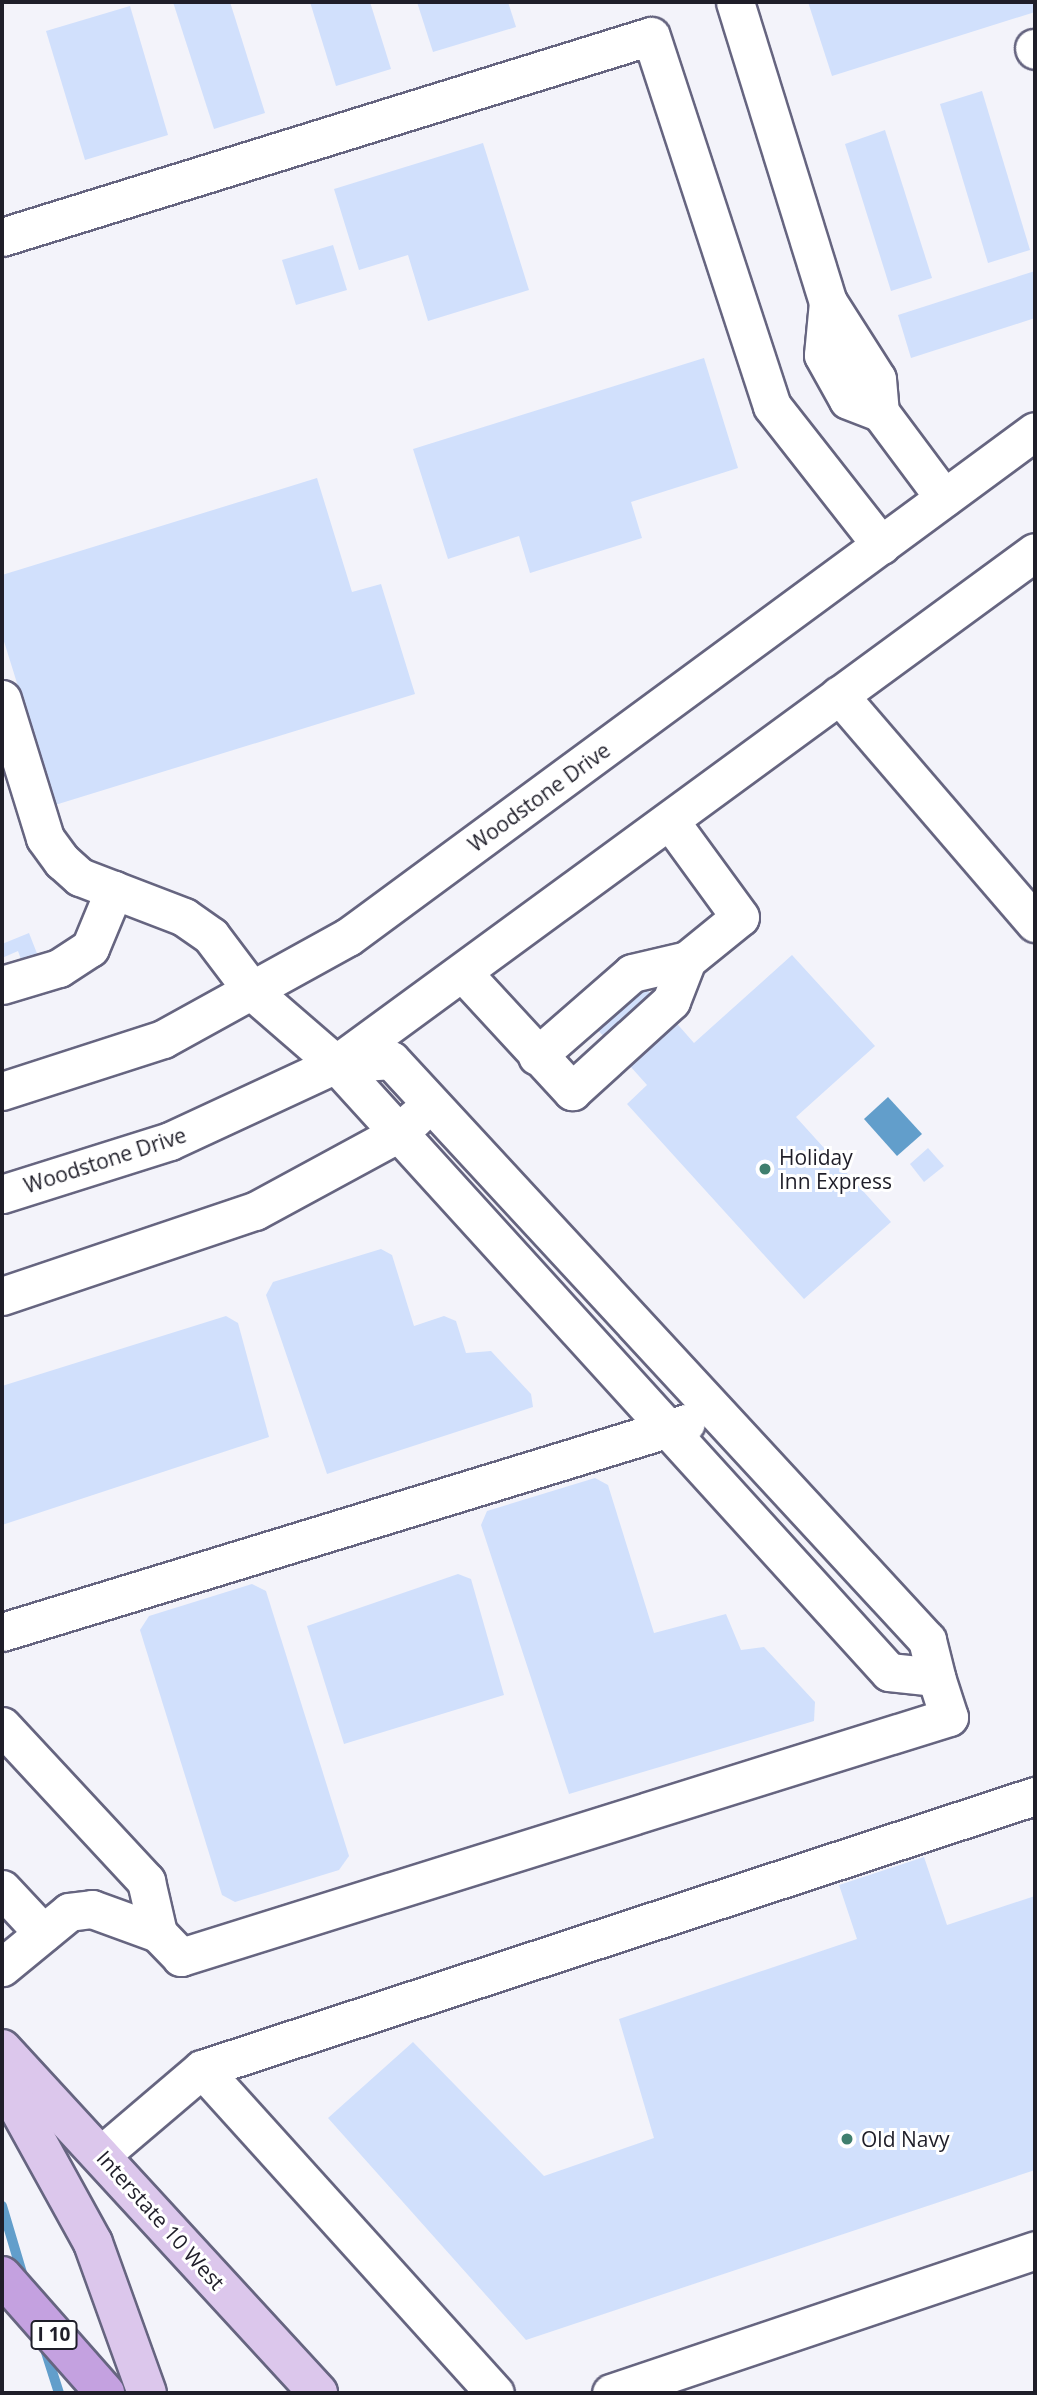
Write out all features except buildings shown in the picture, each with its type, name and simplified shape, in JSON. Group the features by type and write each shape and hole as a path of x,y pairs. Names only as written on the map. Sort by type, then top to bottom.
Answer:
{"highway":[{"name":"I 10","path":"2,2276 106,2393"}],"main road":[{"name":"Interstate 10 West","path":"2,2049 102,2154 318,2393"},
{"path":"2,2078 93,2243 147,2393"}],"street":[{"path":"735,2 828,302 823,355 848,400 880,412 944,498"},
{"path":"2,237 651,36 772,407 880,545"},
{"name":"Woodstone Drive","path":"2,1091 163,1039 254,993 348,937 1035,431"},
{"name":"Woodstone Drive","path":"2,1194 170,1142 336,1064 1035,552"},
{"path":"839,695 1035,923"},
{"path":"2,699 45,838 80,877 184,917 211,936 254,993 336,1064 889,1672 936,1677"},
{"path":"537,1056 632,973 687,960 740,917 670,821"},
{"path":"2,985 59,968 90,948 114,890"},
{"path":"463,973 572,1091 671,1001 687,960"},
{"path":"2,1967 69,1912 92,1909 158,1933 181,1957 949,1717 926,1640 391,1060 336,1064"},
{"path":"2,1296 244,1216 397,1134 431,1104"},
{"path":"607,1363 642,1332"},
{"path":"2,1632 717,1413"},
{"path":"2,1726 146,1881 158,1933"},
{"path":"102,2154 202,2069 1035,1796"},
{"path":"2,1889 43,1933"},
{"path":"202,2069 495,2393"},
{"path":"611,2393 1035,2250"}],"water":[{"path":"888,1097 922,1134 897,1156 864,1119"}],"waterway":[{"path":"2,2206 24,2280"},
{"path":"44,2346 59,2393"}],"place":[{"name":"Holiday Inn Express","path":"765,1169"},
{"name":"Old Navy","path":"847,2139"}]}
